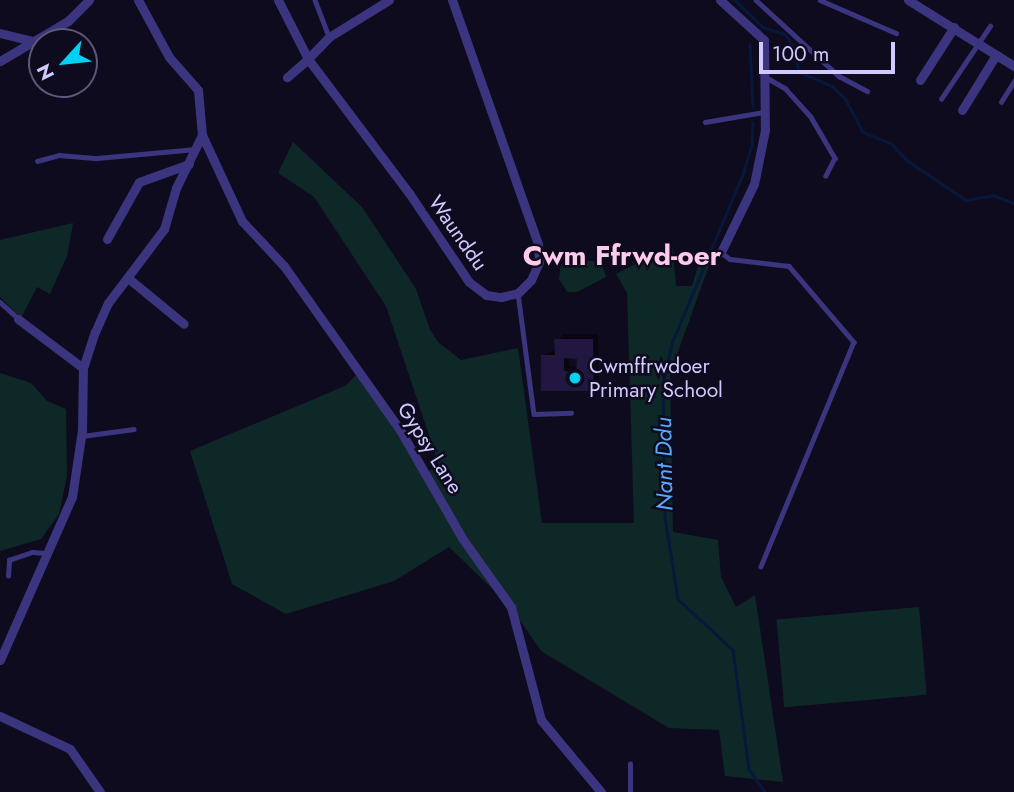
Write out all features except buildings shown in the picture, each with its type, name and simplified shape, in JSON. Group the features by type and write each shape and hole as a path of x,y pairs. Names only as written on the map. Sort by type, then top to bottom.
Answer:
{"street":[{"path":"56,28 68,21 89,0"},
{"path":"0,660 72,497 82,436 83,368 108,303 164,229 197,149 201,131 202,103 198,90 169,57 138,0"},
{"name":"Waunddu","path":"278,0 308,59 409,193 469,282 486,295 501,297 518,293"},
{"path":"287,77 329,37 389,0"},
{"path":"452,0 538,244 539,262 531,280 518,293"},
{"path":"720,0 764,40 764,112 754,184 721,252"},
{"path":"908,0 954,26 1014,66"},
{"path":"920,80 954,26"},
{"path":"0,33 28,40"},
{"path":"0,61 28,44"},
{"path":"962,110 996,55"},
{"name":"Gypsy Lane","path":"201,131 242,221 285,265 387,411 437,489 462,538 511,607 541,720 601,792"},
{"path":"107,239 139,182 189,164"},
{"path":"128,278 184,324"},
{"path":"19,319 83,368"},
{"path":"0,716 71,749 100,792"}],"lane":[{"path":"315,0 329,37"},
{"path":"756,0 839,76 867,91"},
{"path":"820,0 896,33"},
{"path":"941,99 990,26"},
{"path":"764,75 785,88 811,117 835,158 826,176"},
{"path":"1001,102 1014,81"},
{"path":"705,122 764,112"},
{"path":"37,161 59,155 97,158 197,149"},
{"path":"721,252 730,259 789,266 854,342 761,566"},
{"path":"518,293 534,414 571,413"},
{"path":"0,302 19,319"},
{"path":"82,436 101,437 134,429"},
{"path":"8,576 9,560 32,552 48,553"},
{"path":"630,764 630,792"}],"green space":[{"path":"293,142 362,207 416,289 430,330 439,343 461,360 518,348 542,523 634,523 627,293 616,274 672,245 676,286 692,286 701,256 711,260 670,374 673,532 718,540 721,577 736,607 755,595 783,782 725,776 719,730 669,728 541,651 511,607 449,547 394,581 286,614 232,584 190,451 345,386 359,372 427,472 439,465 386,306 314,197 278,173"},
{"path":"73,223 67,256 50,294 37,287 21,318 0,297 0,240"},
{"path":"582,260 601,262 606,277 577,292 567,292 559,279 561,264"},
{"path":"0,373 31,383 47,401 66,409 67,476 59,514 41,539 0,551"},
{"path":"919,607 927,695 784,707 777,619"}],"waterway":[{"path":"735,0 763,27 785,34 795,48 799,72 832,86 845,98 863,132 892,144 908,161 966,200 993,195 1014,203"},
{"name":"Nant Ddu","path":"750,44 753,106"},
{"name":"Nant Ddu","path":"753,122 752,145 742,177 673,341 663,384 665,517 678,599 733,650 749,769 765,792"}],"place":[{"name":"Cwmffrwdoer Primary School","path":"575,378"}],"district":[{"name":"Cwm Ffrwd-oer","path":"622,256"}]}
